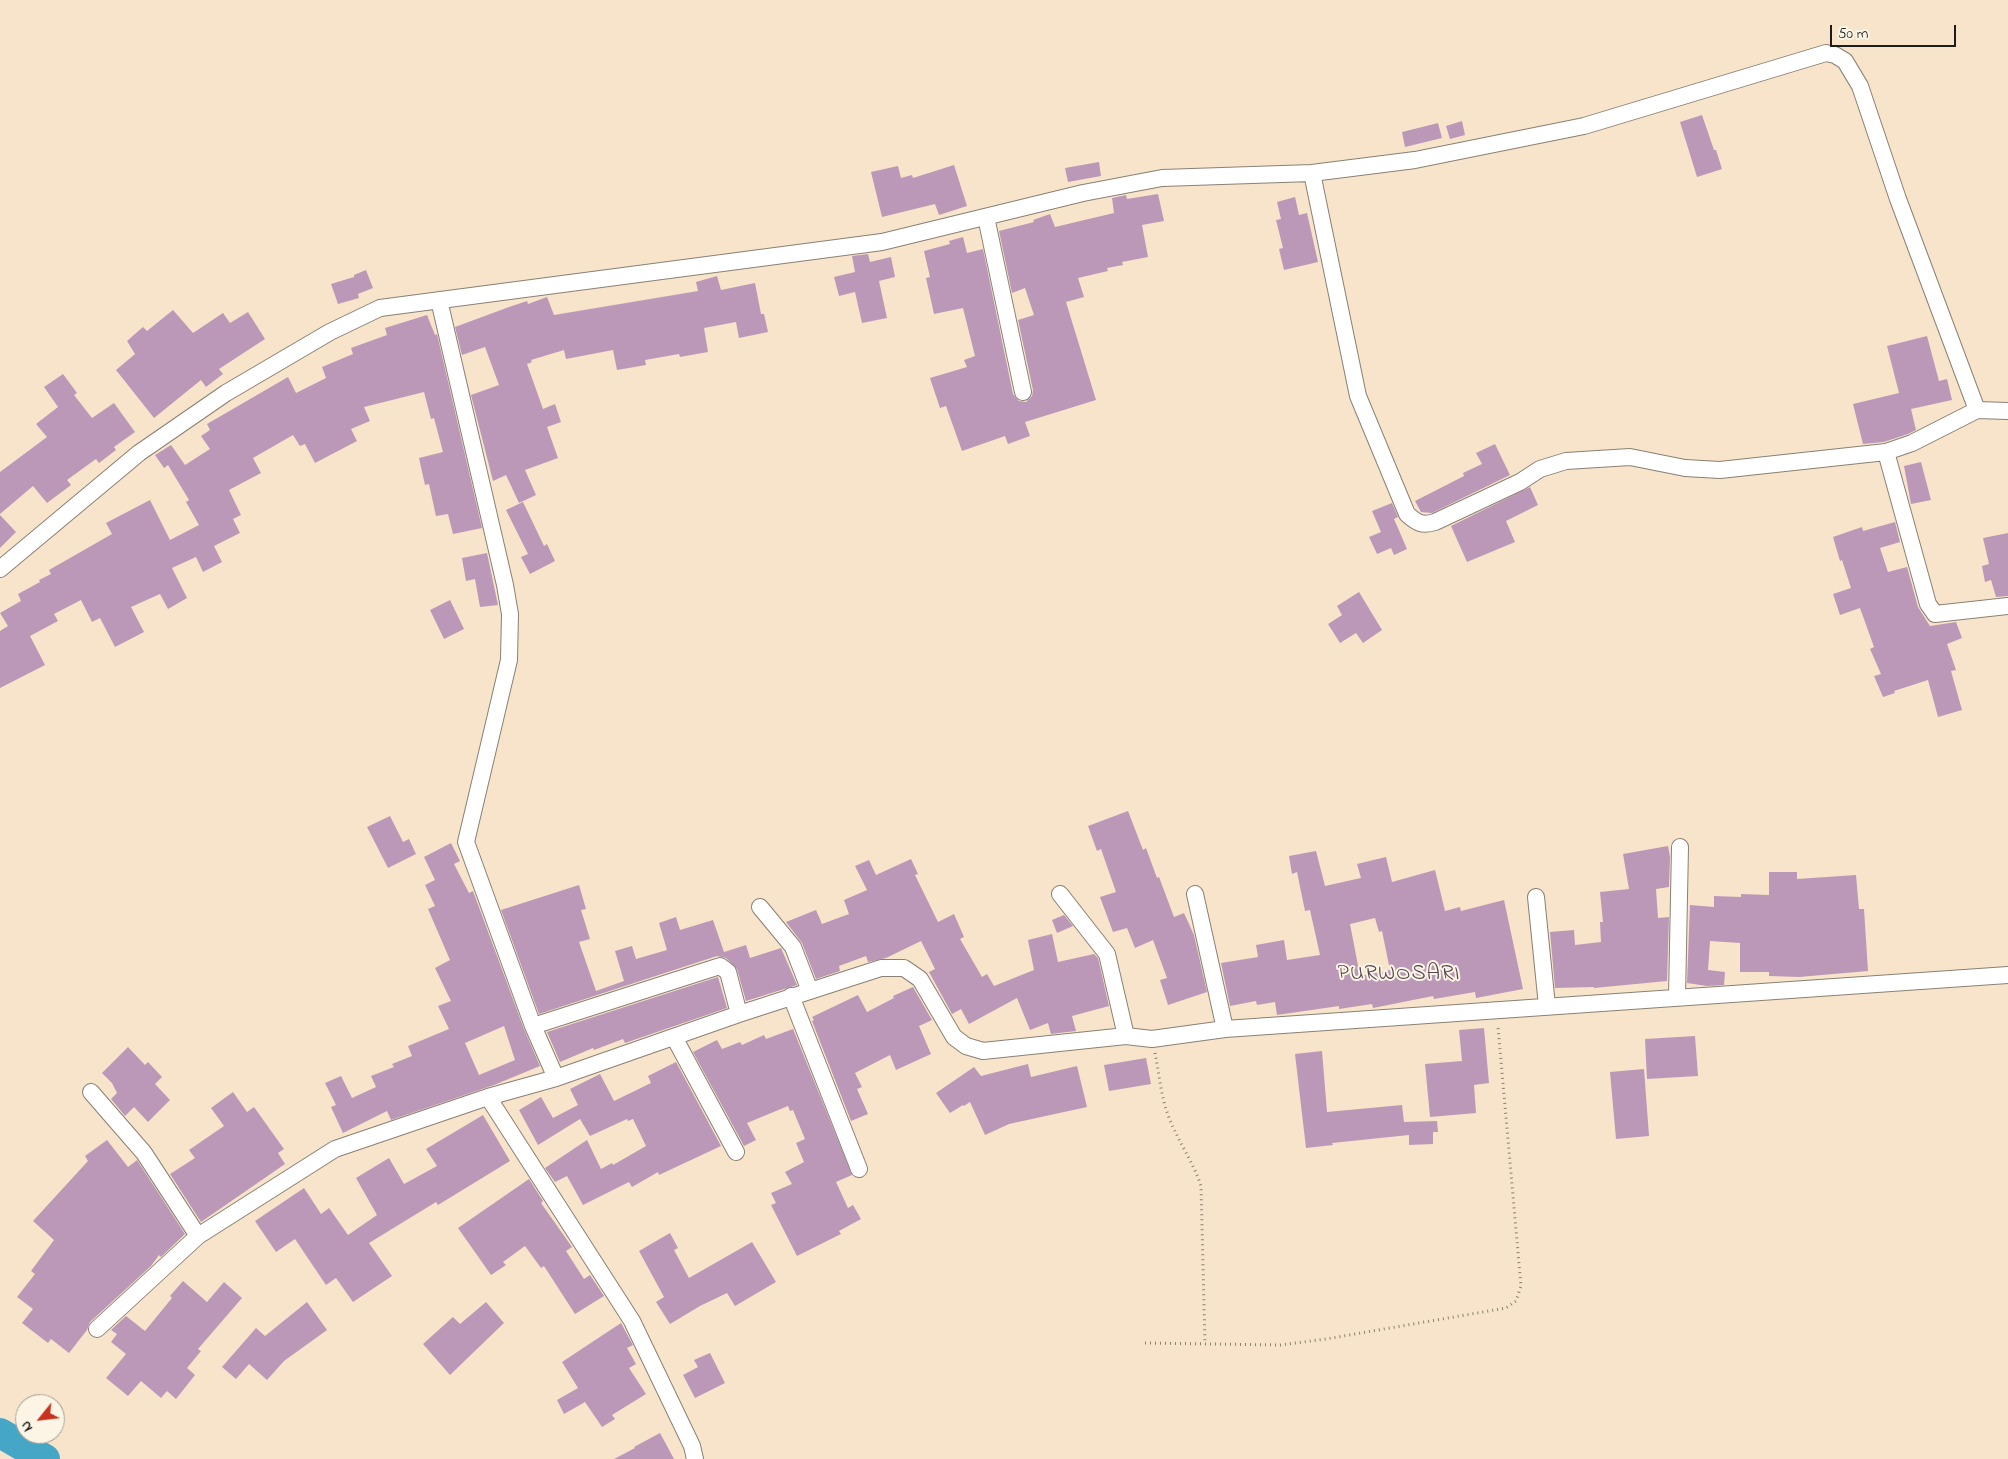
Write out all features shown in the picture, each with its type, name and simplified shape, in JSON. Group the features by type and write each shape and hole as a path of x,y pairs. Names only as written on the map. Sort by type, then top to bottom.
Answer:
{"street":[{"path":"0,569 139,453 226,393 330,332 380,308 882,242 1083,192 1162,178 1312,173 1415,160 1584,126 1826,53 1844,60 1860,86 1898,199 1977,410"},
{"path":"1312,173 1358,396 1408,514 1415,521 1424,525 1435,522 1520,482 1540,469 1566,461 1630,457 1685,468 1720,470 1886,452 1912,443 1977,410 2008,411"},
{"path":"986,217 1023,392"},
{"path":"439,300 505,585 510,614 509,660 466,842 533,1026 556,1078"},
{"path":"1886,452 1928,604 1935,614 2008,606"},
{"path":"1677,997 1680,847"},
{"path":"1060,894 1107,954 1126,1036"},
{"path":"1194,894 1225,1029"},
{"path":"1536,897 1547,1006"},
{"path":"760,907 793,947 810,991"},
{"path":"533,1026 720,966 728,972 739,1014"},
{"path":"97,1329 198,1236 335,1149 488,1097 556,1078 792,996 881,968 904,968 920,979 954,1037 966,1046 983,1051 1126,1036 1152,1039 1225,1029 2008,975"},
{"path":"792,996 860,1169"},
{"path":"674,1037 736,1152"},
{"path":"91,1092 144,1153 198,1236"},
{"path":"488,1097 632,1321 692,1446 696,1459"}],"path":[{"path":"1146,1343 1280,1345 1326,1339 1506,1308 1516,1301 1521,1286 1496,1011"},
{"path":"1152,1039 1167,1113 1195,1166 1201,1186 1204,1344"}],"building":[{"path":"1702,115 1722,169 1697,177 1680,122"},
{"path":"1462,121 1465,135 1450,139 1446,126"},
{"path":"1438,123 1442,138 1405,147 1402,132"},
{"path":"1099,162 1101,176 1068,182 1065,168"},
{"path":"954,165 967,206 939,215 935,204 882,217 871,172 898,166 901,178 912,175 913,178"},
{"path":"1158,194 1164,221 1142,225 1148,257 1122,262 1123,265 1107,268 1108,271 1078,278 1084,297 1066,302 1096,400 1025,422 1030,436 1008,444 1005,436 962,451 946,406 940,408 930,378 967,367 964,360 975,356 963,308 934,314 926,278 930,277 924,251 950,244 949,241 963,237 967,253 983,249 1013,394 1019,401 1026,402 1032,396 1033,390 1018,320 1034,315 1025,288 1012,293 999,231 1034,222 1033,220 1050,214 1055,227 1114,213 1112,198 1126,195 1127,199"},
{"path":"1295,197 1299,215 1307,213 1318,262 1284,270 1279,249 1283,248 1276,220 1281,219 1277,202"},
{"path":"868,254 870,262 891,257 895,277 879,281 887,318 862,323 855,292 839,296 834,277 855,272 852,256"},
{"path":"366,270 373,288 358,294 359,298 338,304 331,284 354,277 354,275"},
{"path":"717,276 721,290 755,283 761,314 764,314 768,332 739,338 736,322 704,328 708,352 680,357 679,354 645,360 646,365 617,370 613,350 566,359 564,350 531,360 532,362 527,364 543,409 555,404 561,422 547,427 558,458 525,470 536,495 519,503 506,475 493,481 471,395 499,385 485,347 462,355 455,327 527,301 528,304 547,297 554,315 698,291 696,282"},
{"path":"173,310 193,333 223,313 230,323 248,312 265,339 219,369 223,374 206,387 201,380 154,418 116,370 135,354 127,341 143,327 147,331"},
{"path":"427,315 435,335 437,334 482,528 453,534 448,514 436,516 429,484 425,485 419,458 443,452 434,418 431,419 424,392 364,407 370,421 351,429 357,441 315,463 305,444 300,446 293,435 253,458 261,473 229,490 241,515 233,519 240,533 214,546 222,562 203,572 196,557 172,568 187,598 168,609 160,594 131,607 144,632 115,647 100,618 92,622 81,600 54,614 58,621 30,636 45,665 0,688 0,631 8,626 0,613 21,601 18,594 51,574 49,570 112,534 106,523 150,500 170,540 199,525 186,502 189,500 168,465 164,468 155,455 171,445 185,465 210,449 201,436 210,430 207,424 288,377 296,393 326,378 322,367 353,354 351,348 387,335 385,328"},
{"path":"1927,336 1939,381 1947,379 1952,400 1911,409 1916,430 1908,434 1884,442 1863,444 1853,404 1899,393 1887,346"},
{"path":"63,374 77,393 74,395 92,418 114,403 135,432 114,447 116,450 99,463 96,459 67,480 71,485 47,503 33,486 0,514 0,472 47,437 36,424 58,407 44,387"},
{"path":"1495,444 1510,475 1432,513 1421,512 1415,501 1464,476 1463,473 1482,464 1476,453"},
{"path":"1921,462 1931,500 1911,504 1904,466"},
{"path":"1530,487 1538,505 1506,521 1515,542 1467,562 1451,526"},
{"path":"523,502 544,546 547,544 555,561 530,574 521,557 528,554 506,510"},
{"path":"1392,503 1398,517 1394,519 1407,549 1394,555 1391,548 1377,554 1369,537 1381,532 1372,511"},
{"path":"0,515 16,532 0,548"},
{"path":"1895,522 1900,542 1880,548 1888,572 1907,567 1918,607 1930,626 1956,622 1962,638 1947,644 1956,670 1951,671 1962,710 1938,717 1928,680 1894,691 1895,693 1883,697 1874,676 1881,674 1870,649 1874,647 1860,608 1840,615 1833,594 1851,588 1833,537 1862,527 1863,531"},
{"path":"2008,533 2008,596 1996,597 1991,580 1985,582 1982,566 1989,564 1983,538"},
{"path":"487,553 498,605 480,607 475,579 466,581 462,558"},
{"path":"1359,592 1382,630 1363,643 1356,633 1340,643 1328,624 1342,615 1337,606"},
{"path":"450,600 464,629 444,639 430,610"},
{"path":"1128,811 1143,850 1146,848 1157,878 1159,877 1174,917 1184,913 1194,935 1207,992 1168,1005 1160,980 1167,978 1153,940 1135,948 1127,928 1113,932 1100,897 1116,892 1101,849 1097,851 1088,826"},
{"path":"390,816 403,842 409,839 416,854 388,868 367,827"},
{"path":"451,843 460,861 454,864 469,893 473,891 524,1029 540,1066 494,1085 391,1120 387,1111 343,1133 331,1107 336,1105 325,1083 341,1076 352,1098 376,1087 371,1076 394,1067 392,1064 412,1056 408,1046 449,1029 438,1006 451,1001 435,968 450,960 428,909 435,906 425,885 435,880 424,857","holes":["504,1026 515,1060 479,1075 465,1043"]},
{"path":"1668,846 1670,857 1669,887 1656,889 1658,918 1669,917 1667,981 1594,988 1555,988 1550,932 1574,930 1575,945 1601,942 1600,922 1603,922 1600,892 1629,889 1623,854"},
{"path":"1316,851 1325,886 1361,878 1357,864 1386,857 1392,882 1435,870 1445,911 1460,907 1461,911 1504,900 1523,989 1476,998 1475,992 1434,999 1433,996 1373,1008 1372,1004 1339,1009 1339,1006 1277,1015 1275,1002 1257,1005 1256,1001 1230,1006 1221,963 1258,957 1256,945 1284,940 1287,960 1320,955 1310,910 1305,911 1297,872 1292,874 1289,856","holes":["1375,918 1379,932 1382,931 1390,970 1360,976 1350,924"]},
{"path":"911,859 918,874 915,875 938,922 954,914 964,937 960,939 982,977 987,974 994,986 1034,970 1028,940 1052,934 1058,962 1094,954 1098,958 1109,1006 1072,1016 1076,1031 1051,1034 1048,1023 1030,1030 1017,998 969,1024 961,1009 952,1014 929,972 935,969 921,941 886,958 868,962 866,956 839,966 840,971 816,979 802,943 786,922 816,910 822,924 849,914 844,900 867,890 855,866 869,860 876,875"},
{"path":"1769,872 1797,872 1797,879 1856,875 1859,909 1864,909 1868,971 1799,977 1769,976 1769,972 1740,972 1740,943 1710,941 1708,970 1725,972 1724,985 1707,986 1687,983 1690,905 1714,907 1714,896 1741,897 1741,894 1769,895"},
{"path":"579,885 586,909 581,910 590,939 579,942 596,991 624,981 615,951 632,946 636,959 667,950 659,923 676,917 680,930 713,920 724,952 746,945 750,958 781,948 797,985 746,1001 737,969 726,958 717,956 539,1014 501,910"},
{"path":"1064,915 1073,926 1057,933 1052,920"},
{"path":"718,977 727,1008 625,1043 623,1039 594,1050 593,1048 560,1062 547,1032"},
{"path":"913,987 932,1020 919,1026 931,1054 896,1070 890,1055 855,1073 862,1087 857,1089 868,1114 851,1121 812,1017 858,995 867,1012 894,998 893,996"},
{"path":"1484,1028 1489,1083 1474,1085 1476,1113 1430,1117 1425,1064 1462,1061 1459,1030"},
{"path":"793,1029 852,1175 836,1182 848,1208 853,1205 861,1219 839,1231 841,1234 797,1256 771,1205 776,1203 771,1193 792,1184 785,1172 804,1162 796,1143 805,1139 793,1110 790,1111 788,1106 747,1123 756,1140 744,1146 693,1052 717,1040 722,1049 740,1042 742,1045 764,1035 766,1039"},
{"path":"1695,1036 1698,1076 1647,1079 1645,1039"},
{"path":"128,1047 145,1065 148,1062 162,1077 155,1084 170,1100 148,1122 134,1107 125,1116 111,1099 117,1093 112,1083 102,1073"},
{"path":"1322,1051 1327,1112 1402,1105 1404,1122 1437,1121 1438,1132 1433,1132 1433,1144 1409,1145 1409,1135 1332,1143 1333,1145 1306,1148 1295,1054"},
{"path":"1146,1058 1151,1084 1109,1091 1104,1065"},
{"path":"676,1062 721,1146 659,1175 658,1172 632,1187 629,1182 583,1205 567,1176 555,1182 545,1168 587,1140 601,1169 612,1163 613,1165 646,1146 633,1119 628,1121 627,1119 590,1136 580,1119 538,1145 519,1110 541,1097 553,1118 578,1105 570,1089 600,1074 614,1101 651,1083 648,1076"},
{"path":"1028,1064 1031,1077 1077,1066 1087,1107 1009,1124 985,1135 970,1102 950,1113 936,1093 974,1067 981,1076"},
{"path":"1644,1069 1649,1136 1616,1139 1610,1072"},
{"path":"233,1092 247,1112 254,1107 284,1149 278,1153 285,1164 201,1222 170,1174 195,1158 189,1150 224,1126 211,1108"},
{"path":"483,1115 510,1161 438,1205 436,1202 369,1243 392,1276 353,1302 336,1278 326,1285 295,1239 276,1252 255,1221 304,1188 321,1214 329,1208 348,1235 377,1215 356,1178 389,1158 404,1184 437,1166 426,1149"},
{"path":"107,1140 128,1167 137,1160 185,1234 161,1257 159,1255 151,1266 90,1322 87,1330 69,1353 51,1339 48,1343 22,1323 33,1309 17,1297 35,1274 31,1271 54,1240 33,1221 88,1161 85,1156"},
{"path":"529,1179 543,1201 541,1203 572,1247 566,1251 584,1279 590,1275 604,1296 575,1314 544,1266 541,1268 525,1246 503,1262 506,1265 491,1275 458,1228"},
{"path":"670,1233 678,1248 674,1250 689,1278 752,1242 776,1282 735,1306 727,1293 670,1324 656,1302 664,1297 639,1251"},
{"path":"183,1281 207,1302 224,1282 242,1298 198,1349 201,1351 187,1368 195,1375 176,1399 167,1391 161,1398 141,1381 128,1396 106,1378 126,1354 111,1342 117,1334 111,1330 126,1316 145,1331 172,1298 170,1296"},
{"path":"307,1302 327,1330 284,1361 267,1380 249,1364 236,1379 222,1367 256,1328 265,1336"},
{"path":"486,1302 504,1323 450,1375 423,1344 453,1317 460,1324"},
{"path":"621,1323 633,1345 627,1348 636,1364 629,1368 646,1394 612,1415 615,1419 602,1427 585,1402 564,1414 557,1400 578,1388 562,1362"},
{"path":"710,1353 725,1383 695,1398 683,1375 698,1367 694,1360"},
{"path":"660,1433 674,1459 614,1459 635,1448"}],"waterway":[{"path":"0,1433 45,1459"}],"district":[{"name":"PURWOSARI","path":"1399,975"}]}
